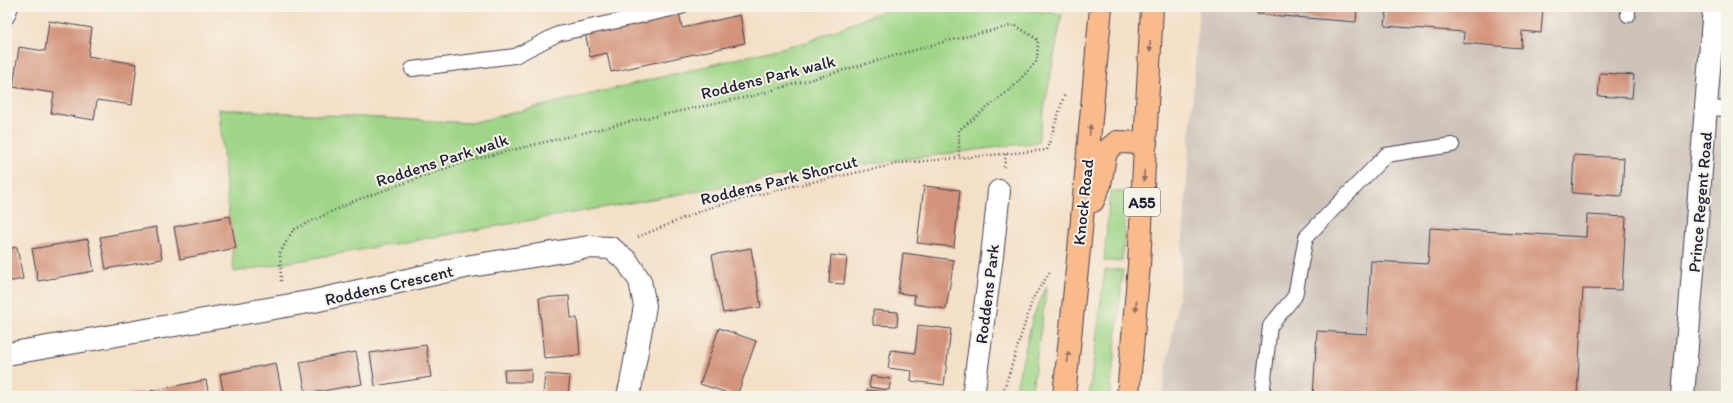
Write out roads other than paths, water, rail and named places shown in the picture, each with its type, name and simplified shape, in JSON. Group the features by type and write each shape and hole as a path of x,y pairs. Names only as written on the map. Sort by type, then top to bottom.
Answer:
{"highway":[{"name":"Knock Road","path":"1064,396 1081,230 1101,7"},
{"name":"A55","path":"1128,396 1139,265 1152,7"},
{"path":"1081,230 1100,184 1106,151 1117,142 1146,143"}],"street":[{"name":"Prince Regent Road","path":"1683,396 1717,109 1719,45 1714,7"},
{"name":"Roddens Park","path":"973,396 999,191"},
{"name":"Roddens Crescent","path":"7,354 314,302 465,267 589,247 611,248 627,261 640,281 645,306 628,396"}],"lane":[{"path":"7,17 11,7"},
{"path":"412,69 515,56 558,34 681,7"},
{"path":"1262,396 1270,326 1295,296 1306,237 1386,155 1452,145"}]}
